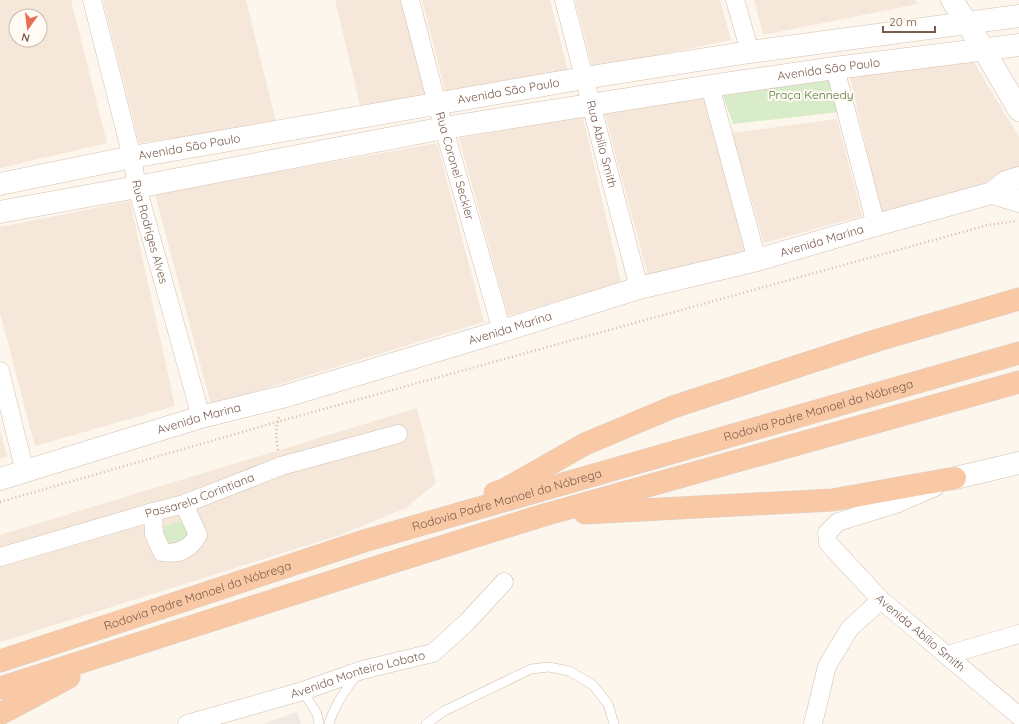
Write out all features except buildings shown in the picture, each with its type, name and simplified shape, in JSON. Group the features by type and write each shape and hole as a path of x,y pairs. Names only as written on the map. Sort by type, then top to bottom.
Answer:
{"highway":[{"path":"364,541 504,490 585,444 673,406 878,340 1019,299"},
{"name":"Rodovia Padre Manoel da Nóbrega","path":"0,661 364,541 1019,352"},
{"name":"Rodovia Padre Manoel da Nóbrega","path":"0,688 544,515 1019,382"},
{"path":"544,515 832,500 955,478"},
{"path":"0,714 118,650"}],"main road":[{"path":"952,0 984,50 1019,110"},
{"name":"Avenida São Paulo","path":"0,184 132,157 584,78 750,52 1019,16"},
{"name":"Avenida São Paulo","path":"0,212 444,128 710,86 835,68 1019,45"},
{"name":"Avenida Marina","path":"0,479 201,417 286,396 639,288 757,260 992,193 1006,182 1019,178"},
{"path":"992,193 1019,201"},
{"path":"955,478 1019,463"}],"street":[{"name":"Rua Rodriges Alves","path":"92,0 132,157 137,187 201,417"},
{"name":"Rua Coronel Seckler","path":"410,0 437,104 502,331"},
{"name":"Rua Abilio Smith","path":"564,0 639,288"},
{"path":"736,0 750,52"},
{"path":"835,68 876,225"},
{"path":"710,86 757,260"},
{"path":"0,371 25,472"},
{"name":"Passarela Corintiana","path":"0,557 184,504 281,466 398,434"},
{"name":"Avenida Abílio Smith","path":"955,478 896,504 838,522 827,533 828,543 881,600 1019,716"},
{"path":"153,512 154,534 162,552 169,553 184,550 194,543 198,535 184,504"},
{"name":"Avenida Monteiro Lobato","path":"187,724 303,691 362,670 433,653 467,622 504,582"},
{"path":"813,724 827,666 850,628 881,600"},
{"path":"947,655 1019,634"}],"lane":[{"path":"426,724 444,711 531,668 549,667 570,671 593,685 608,704 614,724"},
{"path":"329,724 345,690 362,670"},
{"path":"303,691 317,714 319,724"}],"path":[{"path":"0,502 277,422 988,225 1019,220"},
{"path":"281,466 276,439 277,422 286,396"}],"shaded area":[{"path":"0,0 71,0 107,143 0,168"},
{"path":"103,0 246,0 277,125 139,143"},
{"path":"335,0 401,0 425,96 360,105"},
{"path":"422,0 550,0 568,71 446,94"},
{"path":"575,0 720,0 731,40 593,69"},
{"path":"754,0 915,0 918,4 763,35"},
{"path":"967,51 1019,137 1019,168 988,186 881,212 849,73"},
{"path":"703,96 745,252 648,276 604,111"},
{"path":"583,117 621,282 508,316 459,138"},
{"path":"837,119 862,216 764,243 732,133"},
{"path":"437,143 484,322 211,405 155,194"},
{"path":"130,201 175,406 35,446 0,313 0,227"},
{"path":"417,408 436,483 406,508 340,535 0,642 0,535"},
{"path":"0,429 7,457 0,459"},
{"path":"297,712 301,724 264,724"}],"green space":[{"name":"Praça Kennedy","path":"827,71 840,112 733,124 721,90"},
{"path":"176,522 185,522 191,538 185,545 165,545 161,537 164,526"}]}
